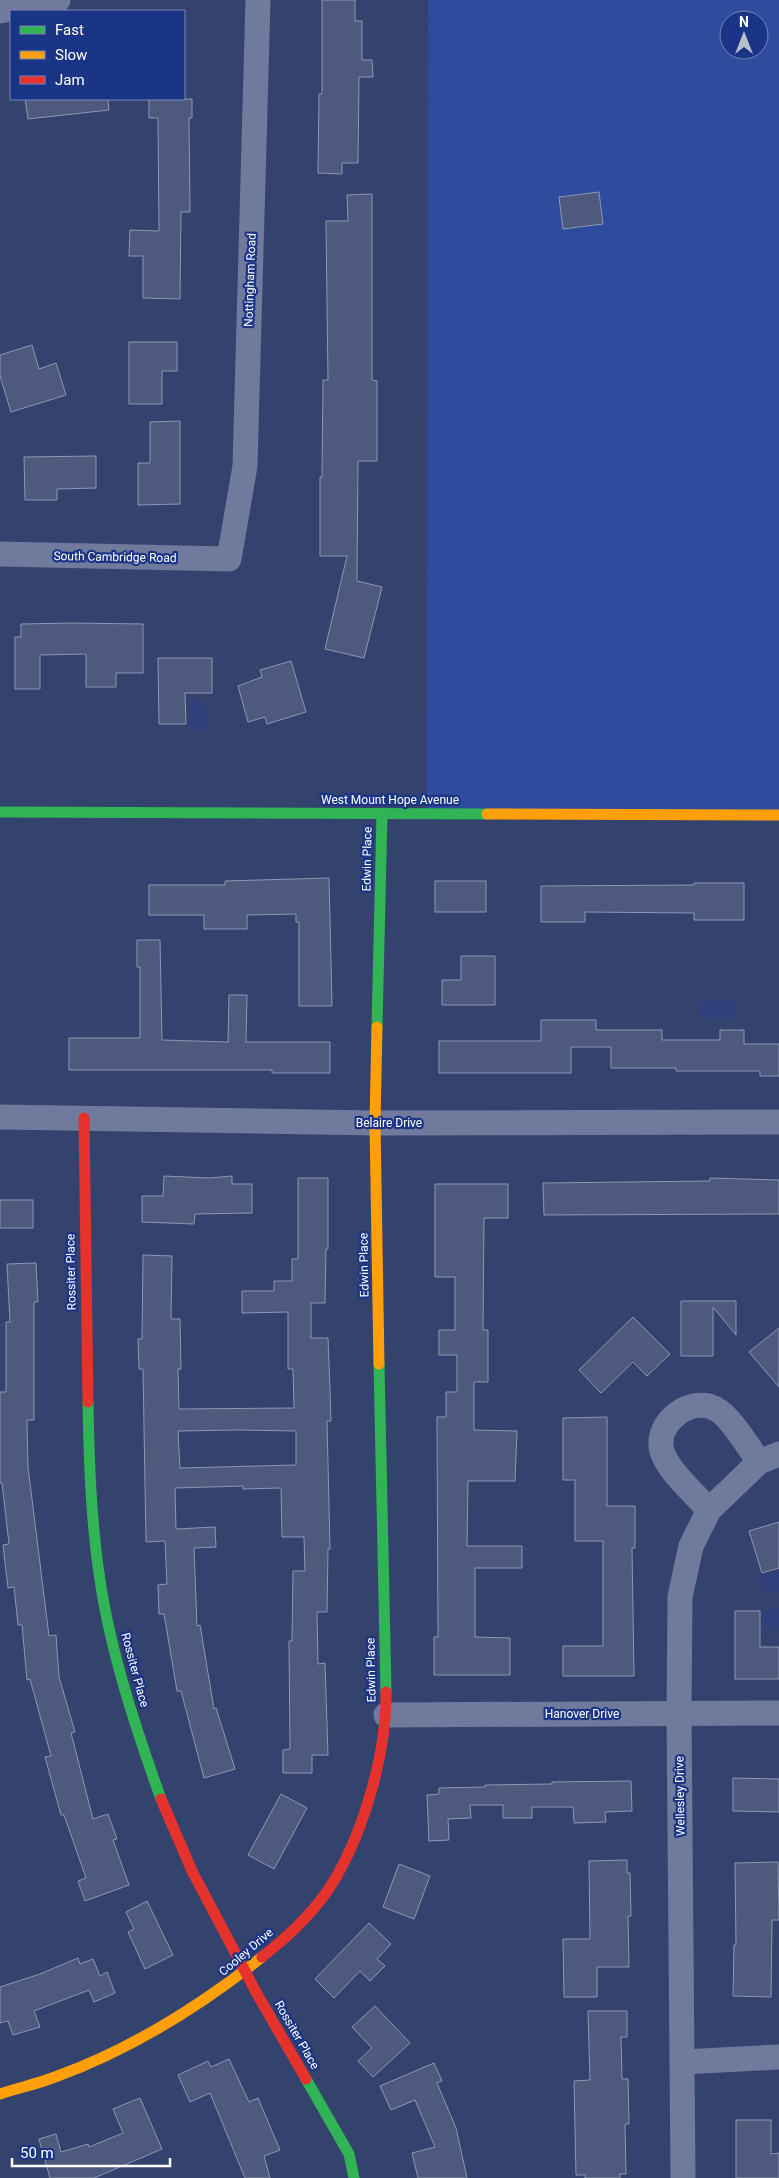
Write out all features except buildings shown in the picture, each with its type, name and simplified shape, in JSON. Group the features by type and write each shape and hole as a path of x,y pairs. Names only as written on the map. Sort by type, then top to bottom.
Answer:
{"street":[{"path":"0,11 58,0"},
{"name":"Nottingham Road","path":"229,559 245,466 258,0"},
{"name":"South Cambridge Road","path":"0,554 229,559"},
{"name":"West Mount Hope Avenue","path":"0,812 779,815"},
{"name":"Edwin Place","path":"382,814 375,1123 386,1715"},
{"name":"Belaire Drive","path":"0,1117 375,1123 779,1122"},
{"name":"Rossiter Place","path":"84,1118 87,1444 92,1523 100,1581 116,1652 137,1733 163,1805 192,1871 245,1971 349,2154 354,2178"},
{"path":"709,1510 669,1465 661,1450 664,1430 669,1420 686,1409 703,1405 717,1409 738,1432 769,1458"},
{"name":"Wellesley Drive","path":"683,2178 679,1713 680,1597 691,1546 709,1510 769,1458"},
{"name":"Hanover Drive","path":"386,1715 779,1713"},
{"name":"Cooley Drive","path":"0,2094 55,2077 111,2053 201,2002 245,1971 304,1919 335,1879 362,1820 375,1777 386,1715"},
{"path":"683,2062 779,2057"}],"shaded area":[{"path":"428,0 779,0 779,815 427,814"},
{"path":"194,700 199,700 206,706 206,727 202,730 193,729 189,726 190,705"},
{"path":"700,1001 735,1001 735,1019 700,1018"},
{"path":"779,1571 779,1591 766,1595 760,1576"},
{"path":"779,1608 779,1627 775,1629 764,1627 762,1619 764,1612"}],"traffic: fast":[{"path":"0,812 487,814"},
{"path":"377,1027 382,814"},
{"path":"379,1364 386,1692"},
{"path":"88,1402 93,1514 97,1558 105,1608 125,1691 161,1799"},
{"path":"306,2079 349,2154 354,2178"}],"traffic: slow":[{"path":"487,814 779,815"},
{"path":"377,1027 375,1123 379,1364"},
{"path":"0,2094 83,2066 137,2040 214,1993 262,1957"}],"traffic: jam":[{"path":"84,1118 88,1402"},
{"path":"262,1957 312,1911 328,1890 346,1859 365,1813 378,1763 383,1739 386,1692"},
{"path":"161,1799 192,1871 257,1994 306,2079"}]}
